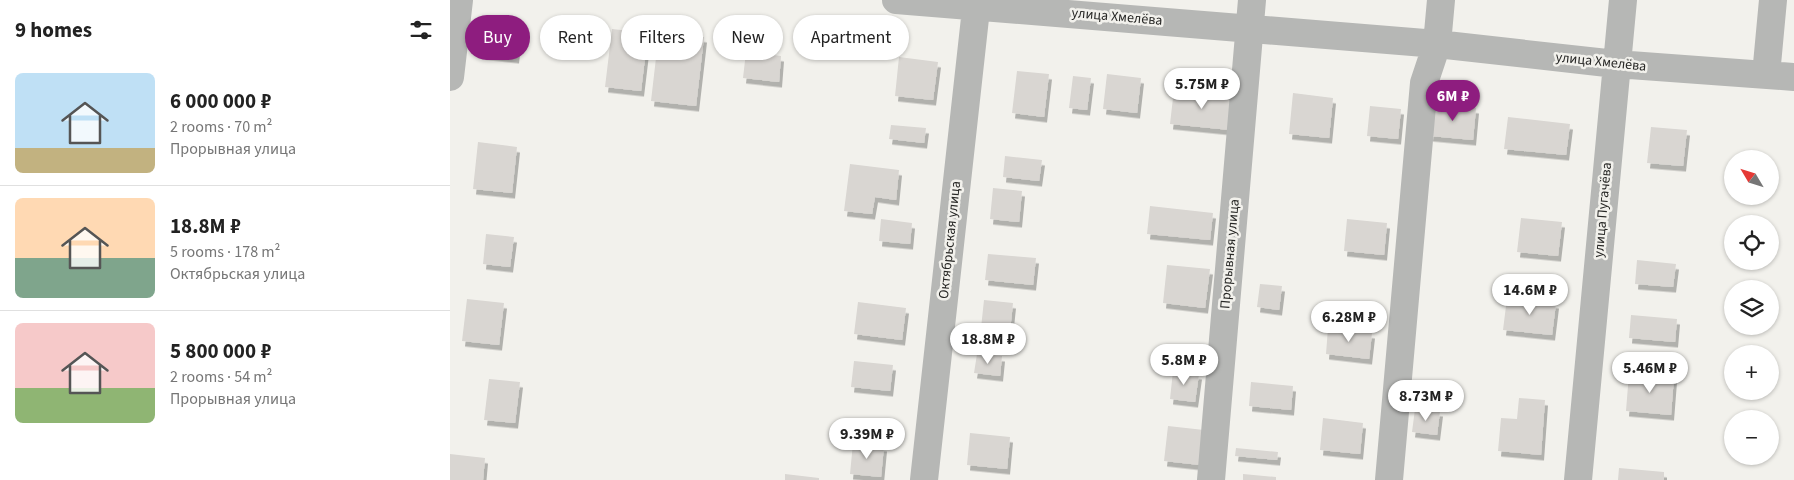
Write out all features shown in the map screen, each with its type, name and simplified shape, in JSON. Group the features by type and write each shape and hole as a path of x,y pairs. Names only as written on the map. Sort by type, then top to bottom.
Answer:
{"street":[{"path":"450,77 459,0"},
{"name":"улица Хмелёва","path":"896,0 977,2 1249,29 1436,44 1616,64 1794,77"},
{"path":"1249,29 1252,0"},
{"path":"1389,480 1424,83 1436,44 1441,0"},
{"name":"улица Пугачёва","path":"1578,480 1622,0"},
{"path":"1766,75 1772,0"},
{"name":"Октябрьская улица","path":"924,480 977,2"},
{"name":"Прорывная улица","path":"1212,480 1249,29"}],"building":[{"path":"612,29 621,30 621,60 645,60 641,91 605,87 608,60 611,60"},
{"path":"909,58 938,62 933,100 895,96 899,60 909,60"},
{"path":"656,60 701,60 696,106 651,101"},
{"path":"745,60 781,60 779,82 743,78"},
{"path":"1017,71 1049,74 1044,117 1012,113"},
{"path":"1107,74 1141,78 1137,113 1103,109"},
{"path":"1073,76 1091,78 1087,110 1069,108"},
{"path":"1174,89 1234,95 1230,130 1170,124"},
{"path":"1293,93 1333,98 1329,138 1289,134"},
{"path":"1433,103 1476,108 1473,140 1430,136"},
{"path":"1370,106 1401,109 1398,139 1367,136"},
{"path":"1508,117 1570,124 1566,155 1504,149"},
{"path":"891,125 926,128 924,143 889,139"},
{"path":"1651,127 1687,130 1683,166 1647,163"},
{"path":"478,142 517,147 512,193 473,189"},
{"path":"1005,156 1042,160 1039,181 1003,177"},
{"path":"850,164 899,170 896,200 875,197 872,214 844,211"},
{"path":"993,188 1022,191 1019,222 990,219"},
{"path":"1150,206 1213,213 1210,240 1147,234"},
{"path":"1521,218 1562,222 1558,256 1517,252"},
{"path":"881,219 912,223 910,244 879,241"},
{"path":"1347,219 1387,223 1384,255 1344,251"},
{"path":"486,234 514,237 510,267 483,264"},
{"path":"988,254 1036,258 1033,285 985,280"},
{"path":"1637,260 1676,264 1673,287 1635,284"},
{"path":"1167,265 1210,269 1205,308 1163,303"},
{"path":"1260,284 1282,286 1279,310 1257,307"},
{"path":"1507,298 1556,303 1552,335 1503,330"},
{"path":"467,299 504,303 499,345 462,341"},
{"path":"984,300 1013,303 1010,331 981,328"},
{"path":"858,302 906,308 902,340 854,334"},
{"path":"1631,315 1677,319 1675,342 1629,338"},
{"path":"1328,328 1372,333 1369,359 1326,354"},
{"path":"977,354 1002,356 1000,376 974,373"},
{"path":"854,361 893,365 890,391 851,387"},
{"path":"1173,371 1199,374 1195,402 1170,399"},
{"path":"1629,373 1674,377 1671,415 1626,411"},
{"path":"489,379 520,382 515,423 484,420"},
{"path":"1251,382 1293,386 1291,410 1249,406"},
{"path":"1519,398 1545,400 1541,455 1498,451 1501,418 1517,419"},
{"path":"1415,409 1440,411 1437,435 1412,432"},
{"path":"1323,418 1363,423 1360,454 1320,450"},
{"path":"1168,426 1204,430 1200,465 1164,461"},
{"path":"970,433 1010,437 1007,469 967,465"},
{"path":"853,443 884,446 881,477 850,474"},
{"path":"1236,448 1278,452 1277,460 1235,456"},
{"path":"450,454 485,458 483,480 450,480"},
{"path":"1619,468 1664,472 1664,480 1618,480"},
{"path":"785,474 819,478 819,480 785,480"},
{"path":"1243,474 1276,477 1276,480 1243,480"}]}
